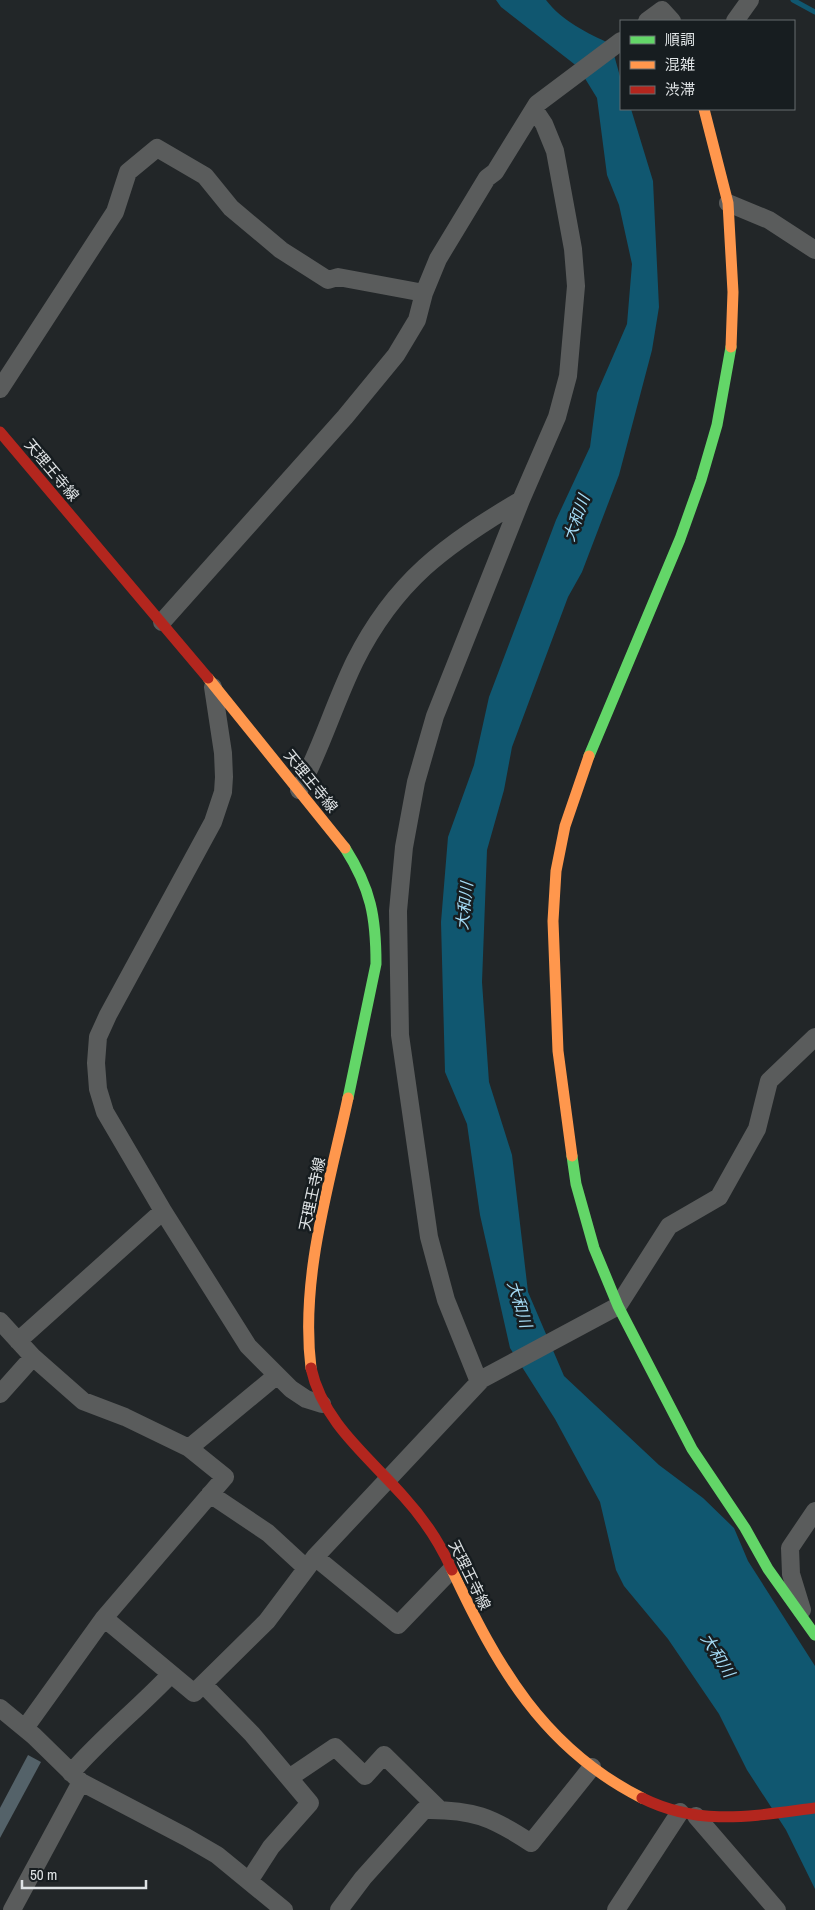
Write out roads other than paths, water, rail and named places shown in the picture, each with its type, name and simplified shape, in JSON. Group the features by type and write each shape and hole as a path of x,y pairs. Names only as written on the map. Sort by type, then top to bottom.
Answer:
{"main road":[{"path":"704,110 728,203 733,292 731,350 717,425 702,480 680,539 580,778 565,826 556,870 553,922 557,1032 576,1184 594,1248 616,1308 692,1449 745,1528 768,1569 810,1628"},
{"name":"天理王寺線","path":"0,432 162,622 299,790 343,845 360,871 372,896 377,926 376,964 312,1271 308,1342 312,1373 322,1404 342,1432 388,1479 423,1520 452,1569 482,1634 524,1700 562,1743 592,1767 634,1793 688,1814 740,1817 815,1808"}],"street":[{"path":"736,20 750,0"},
{"path":"162,622 345,417 396,356 417,320 424,293 448,243 486,178 494,172 535,107 620,42"},
{"path":"481,1380 446,1300 429,1238 400,1035 398,911 404,847 416,782 435,716 521,500 557,417 568,376 576,286 574,249 555,151 535,107"},
{"path":"0,389 114,212 128,172 157,148 204,176 231,208 281,250 328,280 338,277 424,293"},
{"path":"728,203 769,220 815,250"},
{"path":"299,790 316,758 355,661 381,617 405,585 436,555 474,528 521,500"},
{"path":"212,684 223,753 223,792 213,822 108,1015 98,1037 96,1063 98,1089 106,1112 163,1211 248,1346 276,1376 306,1399 322,1404"},
{"path":"104,1618 194,1693 267,1621 310,1562 481,1380 616,1308 669,1226 719,1197 757,1129 769,1081 815,1037"},
{"path":"18,1340 163,1211"},
{"path":"0,1321 33,1357 83,1401 190,1448 225,1477 104,1618 25,1728"},
{"path":"0,1394 33,1357"},
{"path":"190,1448 276,1376"},
{"path":"210,1494 310,1562 398,1626 452,1569"},
{"path":"810,1628 791,1574 790,1548 815,1511"},
{"path":"12,1910 89,1752 141,1706 171,1674"},
{"path":"203,1684 252,1734 310,1803 271,1847 249,1881"},
{"path":"0,1708 25,1728 76,1778 186,1837 217,1856 284,1910"},
{"path":"289,1778 335,1747 364,1776 384,1755 440,1810"},
{"path":"339,1910 362,1878 424,1810 453,1810 481,1815 505,1826 532,1843 592,1767"},
{"path":"616,1910 688,1814 778,1910"}],"water":[{"name":"大和川","path":"496,0 546,0 567,20 584,31 611,44 620,76 620,110 631,110 653,181 659,307 652,350 619,475 582,572 568,597 512,747 504,790 487,850 482,982 489,1082 512,1155 528,1292 564,1376 659,1465 703,1498 734,1528 748,1561 815,1666 815,1889 786,1830 747,1770 719,1714 668,1639 624,1586 616,1570 600,1502 555,1419 510,1348 480,1215 467,1124 445,1072 441,922 448,837 474,765 489,697 556,520 590,447 597,393 627,324 632,264 619,205 607,175 597,98 578,67 501,7"}],"waterway":[{"path":"793,0 815,12"}]}
